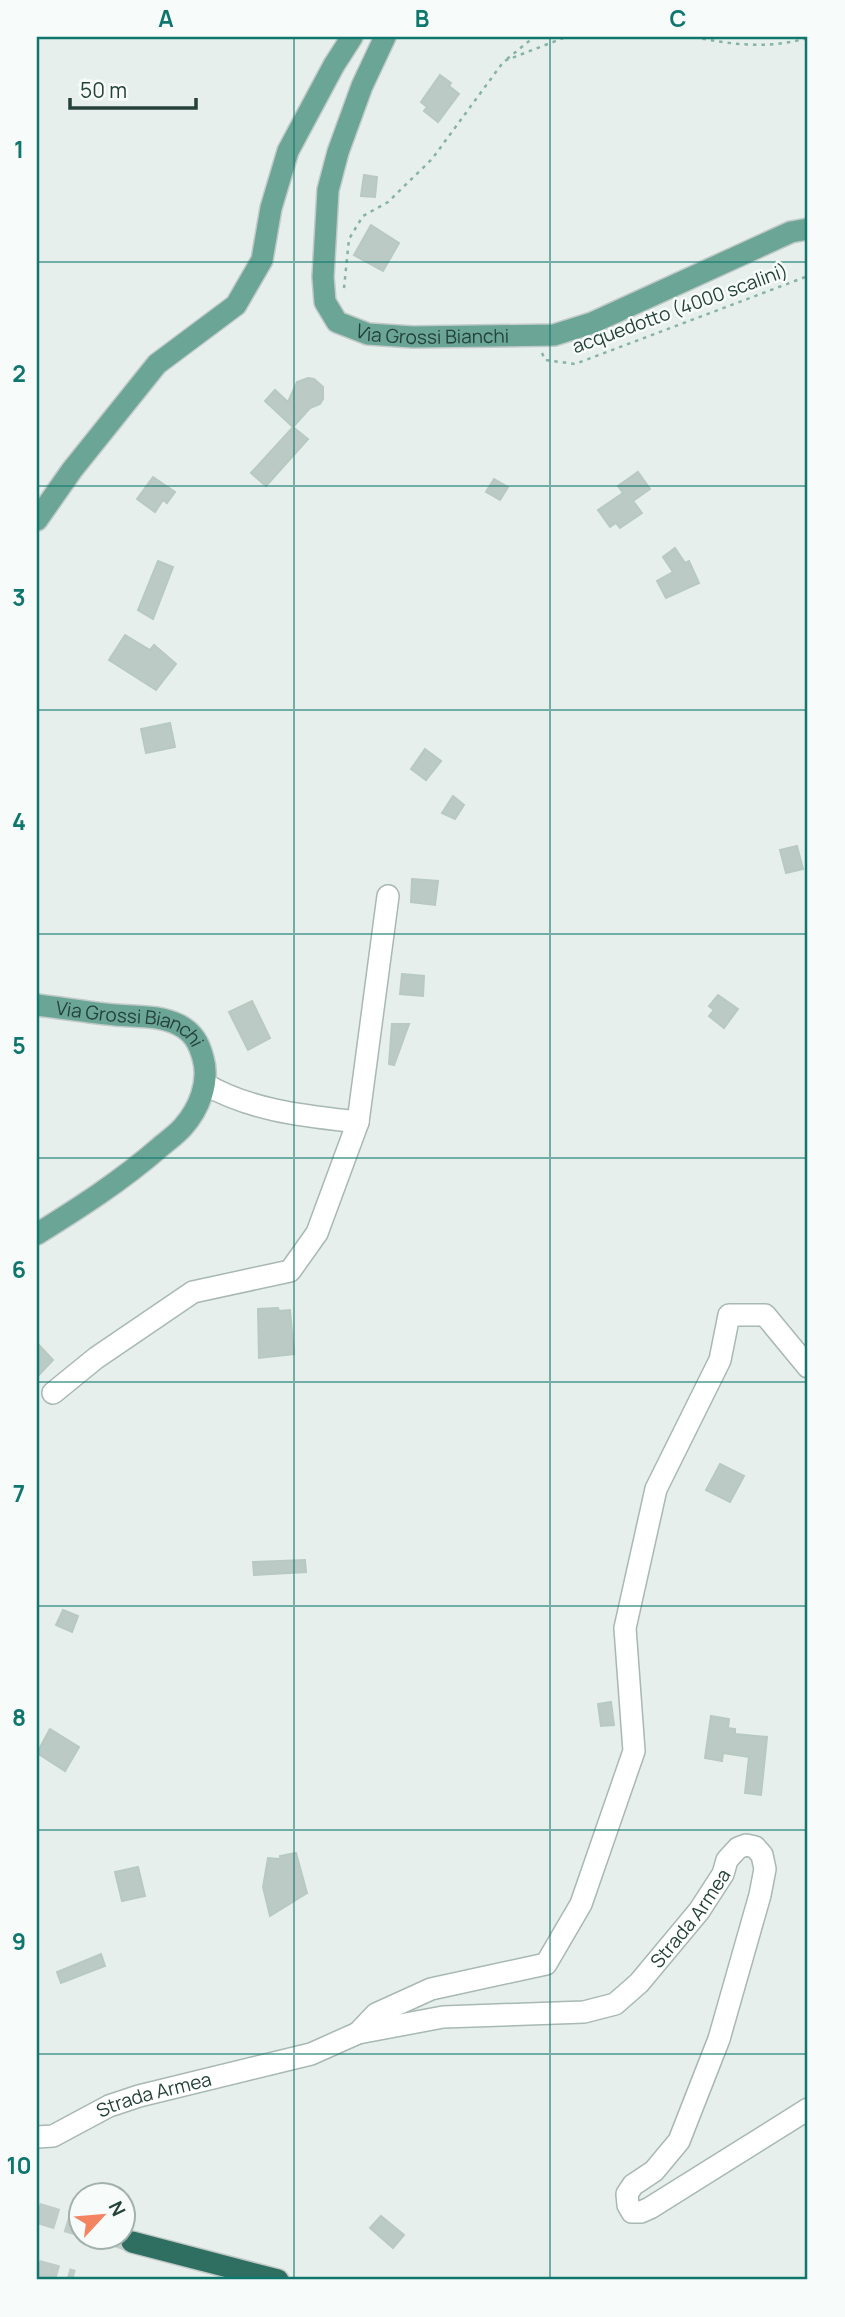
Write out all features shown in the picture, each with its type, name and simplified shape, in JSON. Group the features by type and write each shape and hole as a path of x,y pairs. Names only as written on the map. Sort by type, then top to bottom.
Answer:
{"highway":[{"path":"136,2243 278,2280"}],"main road":[{"path":"37,520 72,470 158,364 236,305 262,260 271,208 288,151 352,37"},
{"name":"Via Grossi Bianchi","path":"385,37 362,86 338,152 328,190 323,276 325,302 337,322 368,334 413,337 555,335 592,323 791,232 808,229"},
{"name":"Via Grossi Bianchi","path":"37,1005 117,1015 151,1016 179,1025 192,1033 205,1062 205,1084 199,1104 183,1127 143,1162 80,1208 37,1234"}],"street":[{"path":"53,1393 96,1358 193,1292 290,1271 317,1233 358,1122 388,896"},
{"path":"205,1084 223,1095 287,1114 358,1122"},
{"path":"358,2032 376,2014 431,1989 546,1964 581,1904 634,1751 625,1628 656,1489 719,1360 729,1315 765,1315 808,1367"},
{"name":"Strada Armea","path":"37,2137 53,2136 109,2106 139,2096 311,2054 358,2032 443,2017 584,2012 615,2004 639,1983 699,1911 723,1874 727,1860 738,1848 746,1845 755,1847 762,1855 765,1869 719,2039 679,2141 653,2171 633,2185 627,2194 628,2205 632,2212 650,2208 808,2109"}],"path":[{"path":"337,322 345,282 349,239 363,216 388,202 432,159 504,61 534,37"},
{"path":"504,61 566,37"},
{"path":"694,37 760,46 808,38"},
{"name":"acquedotto (4000 scalini)","path":"536,336 545,360 575,364 808,276"}],"building":[{"path":"440,75 451,83 449,86 459,94 438,122 424,111 427,107 421,102"},
{"path":"364,175 377,177 375,197 361,196"},
{"path":"371,225 399,243 383,271 354,255"},
{"path":"314,379 323,387 323,399 320,404 310,408 293,427 265,401 275,390 288,402 297,382"},
{"path":"293,427 308,439 266,486 251,473"},
{"path":"638,472 650,489 633,501 642,513 620,528 616,523 610,527 598,510 623,493 618,486"},
{"path":"153,477 175,492 167,503 163,500 155,512 137,499"},
{"path":"494,479 508,487 500,500 486,492"},
{"path":"675,548 685,563 689,561 699,583 666,598 657,581 673,572 663,557"},
{"path":"158,561 173,567 153,619 138,610"},
{"path":"125,635 150,650 154,645 176,664 156,690 109,660"},
{"path":"170,723 175,747 146,753 141,729"},
{"path":"425,749 441,761 426,780 411,769"},
{"path":"453,796 464,805 455,819 442,813"},
{"path":"797,846 803,869 786,873 780,850"},
{"path":"412,879 438,881 435,905 411,902"},
{"path":"402,974 424,976 423,996 400,994"},
{"path":"718,995 738,1009 724,1028 709,1016 714,1010 709,1006"},
{"path":"252,1001 270,1038 248,1050 229,1012"},
{"path":"392,1024 409,1024 394,1065 389,1064"},
{"path":"278,1308 279,1311 290,1310 294,1354 259,1358 258,1309"},
{"path":"37,1343 53,1360 37,1377"},
{"path":"720,1464 744,1476 730,1502 706,1490"},
{"path":"305,1560 306,1572 254,1575 253,1562"},
{"path":"63,1610 78,1616 72,1632 56,1625"},
{"path":"611,1702 614,1725 601,1726 598,1704"},
{"path":"711,1716 729,1719 728,1728 735,1729 735,1734 767,1737 761,1795 745,1793 749,1757 723,1753 722,1761 705,1758"},
{"path":"50,1729 79,1747 65,1771 37,1753"},
{"path":"296,1853 307,1893 270,1916 263,1887 268,1858 280,1859 280,1856"},
{"path":"138,1867 145,1896 122,1901 115,1872"},
{"path":"101,1954 105,1966 61,1983 57,1972"},
{"path":"381,2216 404,2235 393,2248 370,2228"}],"tunnel":[{"path":"37,2213 66,2222"},
{"path":"37,2270 73,2280"}]}
